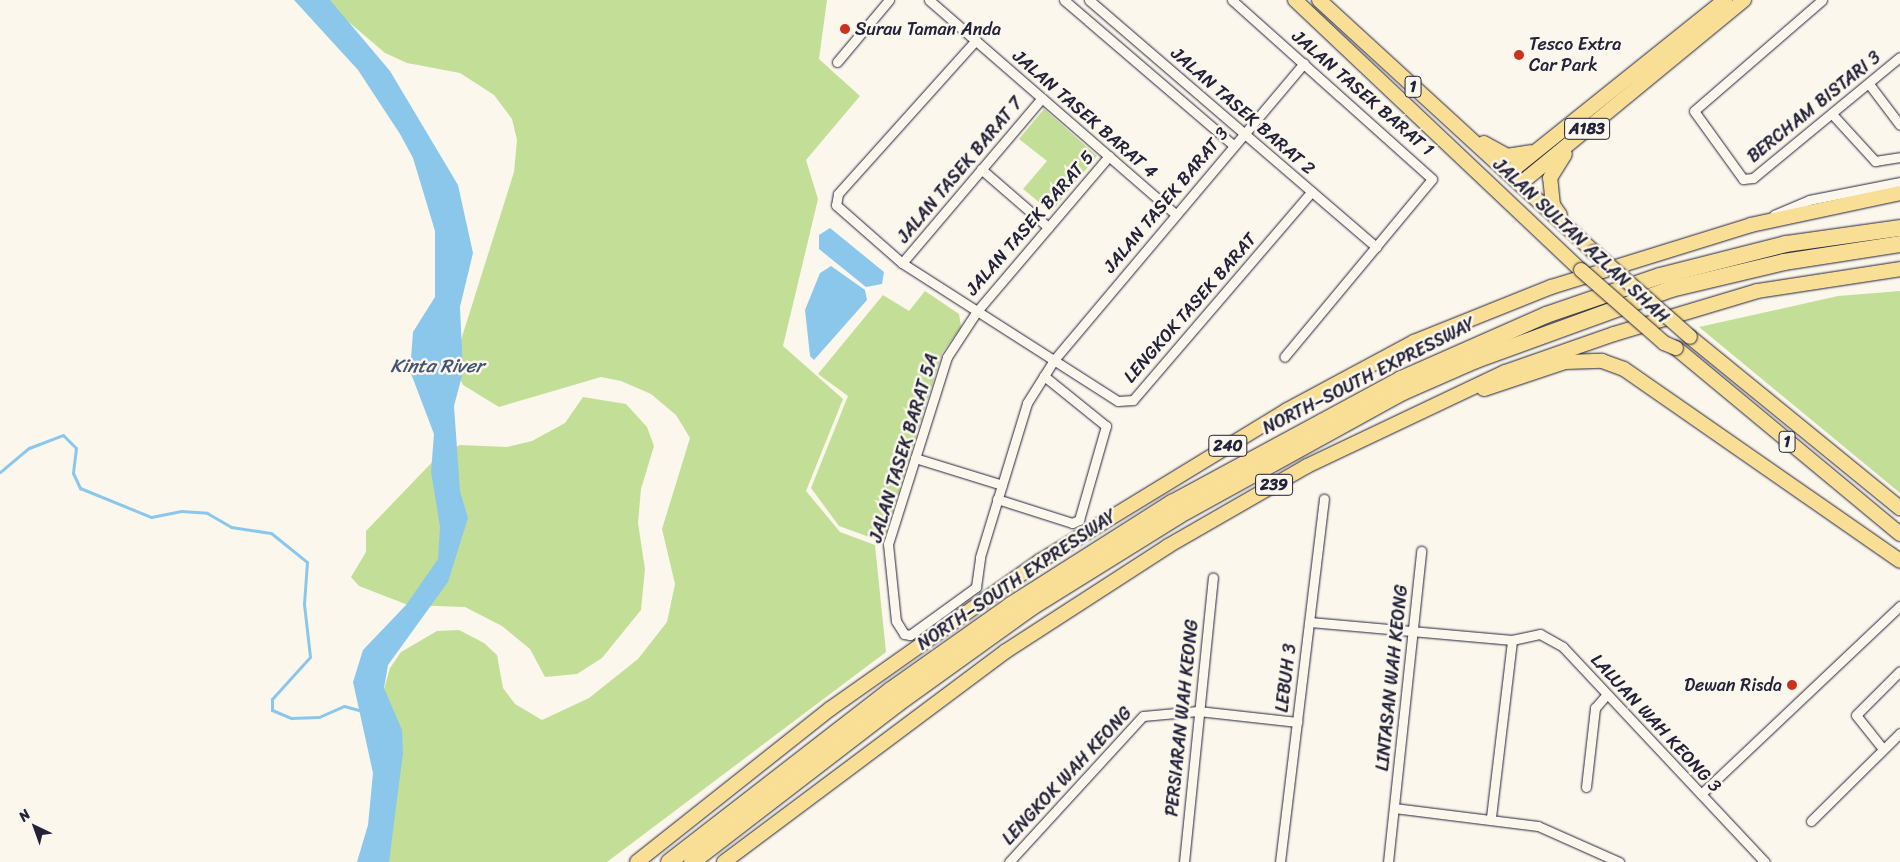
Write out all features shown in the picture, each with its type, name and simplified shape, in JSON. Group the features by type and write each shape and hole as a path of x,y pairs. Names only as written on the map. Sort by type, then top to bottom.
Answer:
{"highway":[{"name":"NORTH–SOUTH EXPRESSWAY","path":"669,862 891,690 1011,605 1172,503 1401,379 1546,315 1660,276 1786,244 1900,228"},
{"name":"NORTH–SOUTH EXPRESSWAY","path":"692,862 897,704 1032,607 1178,516 1403,392 1476,360 1671,289 1784,262 1900,244"}],"main road":[{"name":"JALAN SULTAN AZLAN SHAH","path":"1295,0 1664,344 1676,348 1900,534"},
{"name":"JALAN SULTAN AZLAN SHAH","path":"1319,0 1513,180 1690,337 1900,508"},
{"name":"A183","path":"1513,180 1544,146 1725,0"},
{"name":"A183","path":"1513,180 1654,74 1744,0"},
{"path":"1576,235 1553,205 1550,178 1556,164 1651,82 1654,74"},
{"path":"1448,119 1507,156 1520,157 1544,146"},
{"path":"1477,170 1496,182 1513,180 1516,201 1583,268"},
{"name":"240","path":"637,862 910,650 1040,561 1287,410 1414,342 1474,315 1751,225 1900,193"},
{"name":"239","path":"724,862 912,718 1081,600 1307,466 1432,404 1505,372 1623,331 1757,291 1828,278 1900,269"},
{"path":"1828,278 1900,276"},
{"path":"1432,404 1565,362 1602,361 1640,376 1900,561"}],"street":[{"path":"837,62 889,0"},
{"name":"JALAN TASEK BARAT 4","path":"929,0 1174,213"},
{"path":"1064,0 1233,145"},
{"name":"JALAN TASEK BARAT 2","path":"1089,0 1376,247"},
{"name":"JALAN TASEK BARAT 1","path":"1232,0 1430,173 1430,184 1284,357"},
{"name":"BERCHAM BISTARI 3","path":"1822,0 1694,111 1747,180 1832,114 1900,57"},
{"name":"LENGKOK TASEK BARAT","path":"976,40 835,201 902,263 1118,401 1133,400 1312,192"},
{"name":"JALAN TASEK BARAT 3","path":"950,606 978,582 980,557 1028,403 1054,360 1174,213 1304,63"},
{"path":"1869,84 1900,125"},
{"name":"JALAN TASEK BARAT 7","path":"902,263 1042,98"},
{"path":"1832,114 1876,161 1900,157"},
{"name":"JALAN TASEK BARAT 5","path":"976,311 1109,156"},
{"path":"981,169 1048,226"},
{"path":"1751,225 1809,200 1900,182"},
{"name":"JALAN TASEK BARAT 5A","path":"950,606 910,635 896,625 888,544 947,357 976,311"},
{"path":"998,499 1072,523 1079,520 1106,426 1044,376"},
{"path":"915,458 1002,485"},
{"name":"LEBUH 3","path":"1280,862 1324,499"},
{"name":"LINTASAN WAH KEONG","path":"1388,862 1415,630 1421,551"},
{"name":"PERSIARAN WAH KEONG","path":"1184,862 1213,577"},
{"path":"1701,794 1900,606"},
{"name":"LALUAN WAH KEONG 3","path":"1310,622 1512,640 1531,633 1554,640 1608,694 1764,862"},
{"path":"1491,818 1512,640"},
{"path":"1883,749 1856,715 1900,671"},
{"path":"1586,787 1595,708 1608,694"},
{"name":"LENGKOK WAH KEONG","path":"1009,862 1138,720 1156,712 1198,711 1297,722"},
{"path":"1811,821 1900,733"},
{"path":"1394,808 1491,818 1560,832 1619,862"}],"green space":[{"path":"323,0 827,0 819,59 860,96 806,160 818,199 783,346 843,399 806,491 840,532 875,545 886,652 607,862 388,862 384,689 390,668 401,652 437,631 459,630 484,643 497,655 503,688 515,704 542,720 589,698 638,659 667,622 675,584 662,529 690,438 676,415 651,394 621,381 601,377 499,407 463,385 458,375 461,340 514,172 517,140 512,119 494,95 460,73 407,63 385,53"},
{"path":"1044,109 1097,156 1051,212 1023,189 1047,161 1019,139"},
{"path":"925,291 959,314 961,327 942,353 883,542 839,526 811,488 848,396 818,374 883,295 909,311"},
{"path":"1900,291 1900,493 1699,327 1838,296"},
{"path":"583,397 626,404 647,427 654,446 641,489 638,523 645,569 641,610 602,658 577,674 545,677 530,649 502,626 465,607 408,605 359,586 351,577 366,552 366,531 440,454 460,445 507,447 532,441 565,423"}],"water":[{"name":"Kinta River","path":"294,0 330,0 390,71 458,185 473,253 460,307 463,372 454,406 460,491 468,518 448,582 388,665 384,688 402,730 403,753 389,862 357,862 368,825 373,773 353,682 363,650 406,605 438,559 440,527 431,472 434,434 410,371 413,332 435,297 435,231 413,158 400,134 358,70"},
{"path":"830,228 884,272 882,284 866,287 819,249 819,235"},
{"path":"831,266 865,290 867,300 814,360 810,356 805,310 820,273"}],"waterway":[{"path":"0,472 29,448 63,435 76,448 73,473 80,488 151,517 181,511 207,513 231,527 271,533 307,562 304,604 310,657 272,699 272,710 291,718 319,717 344,706 363,711"}],"place":[{"name":"Surau Taman Anda","path":"845,29"},
{"name":"Tesco Extra Car Park","path":"1519,55"},
{"name":"Dewan Risda","path":"1792,685"}]}
